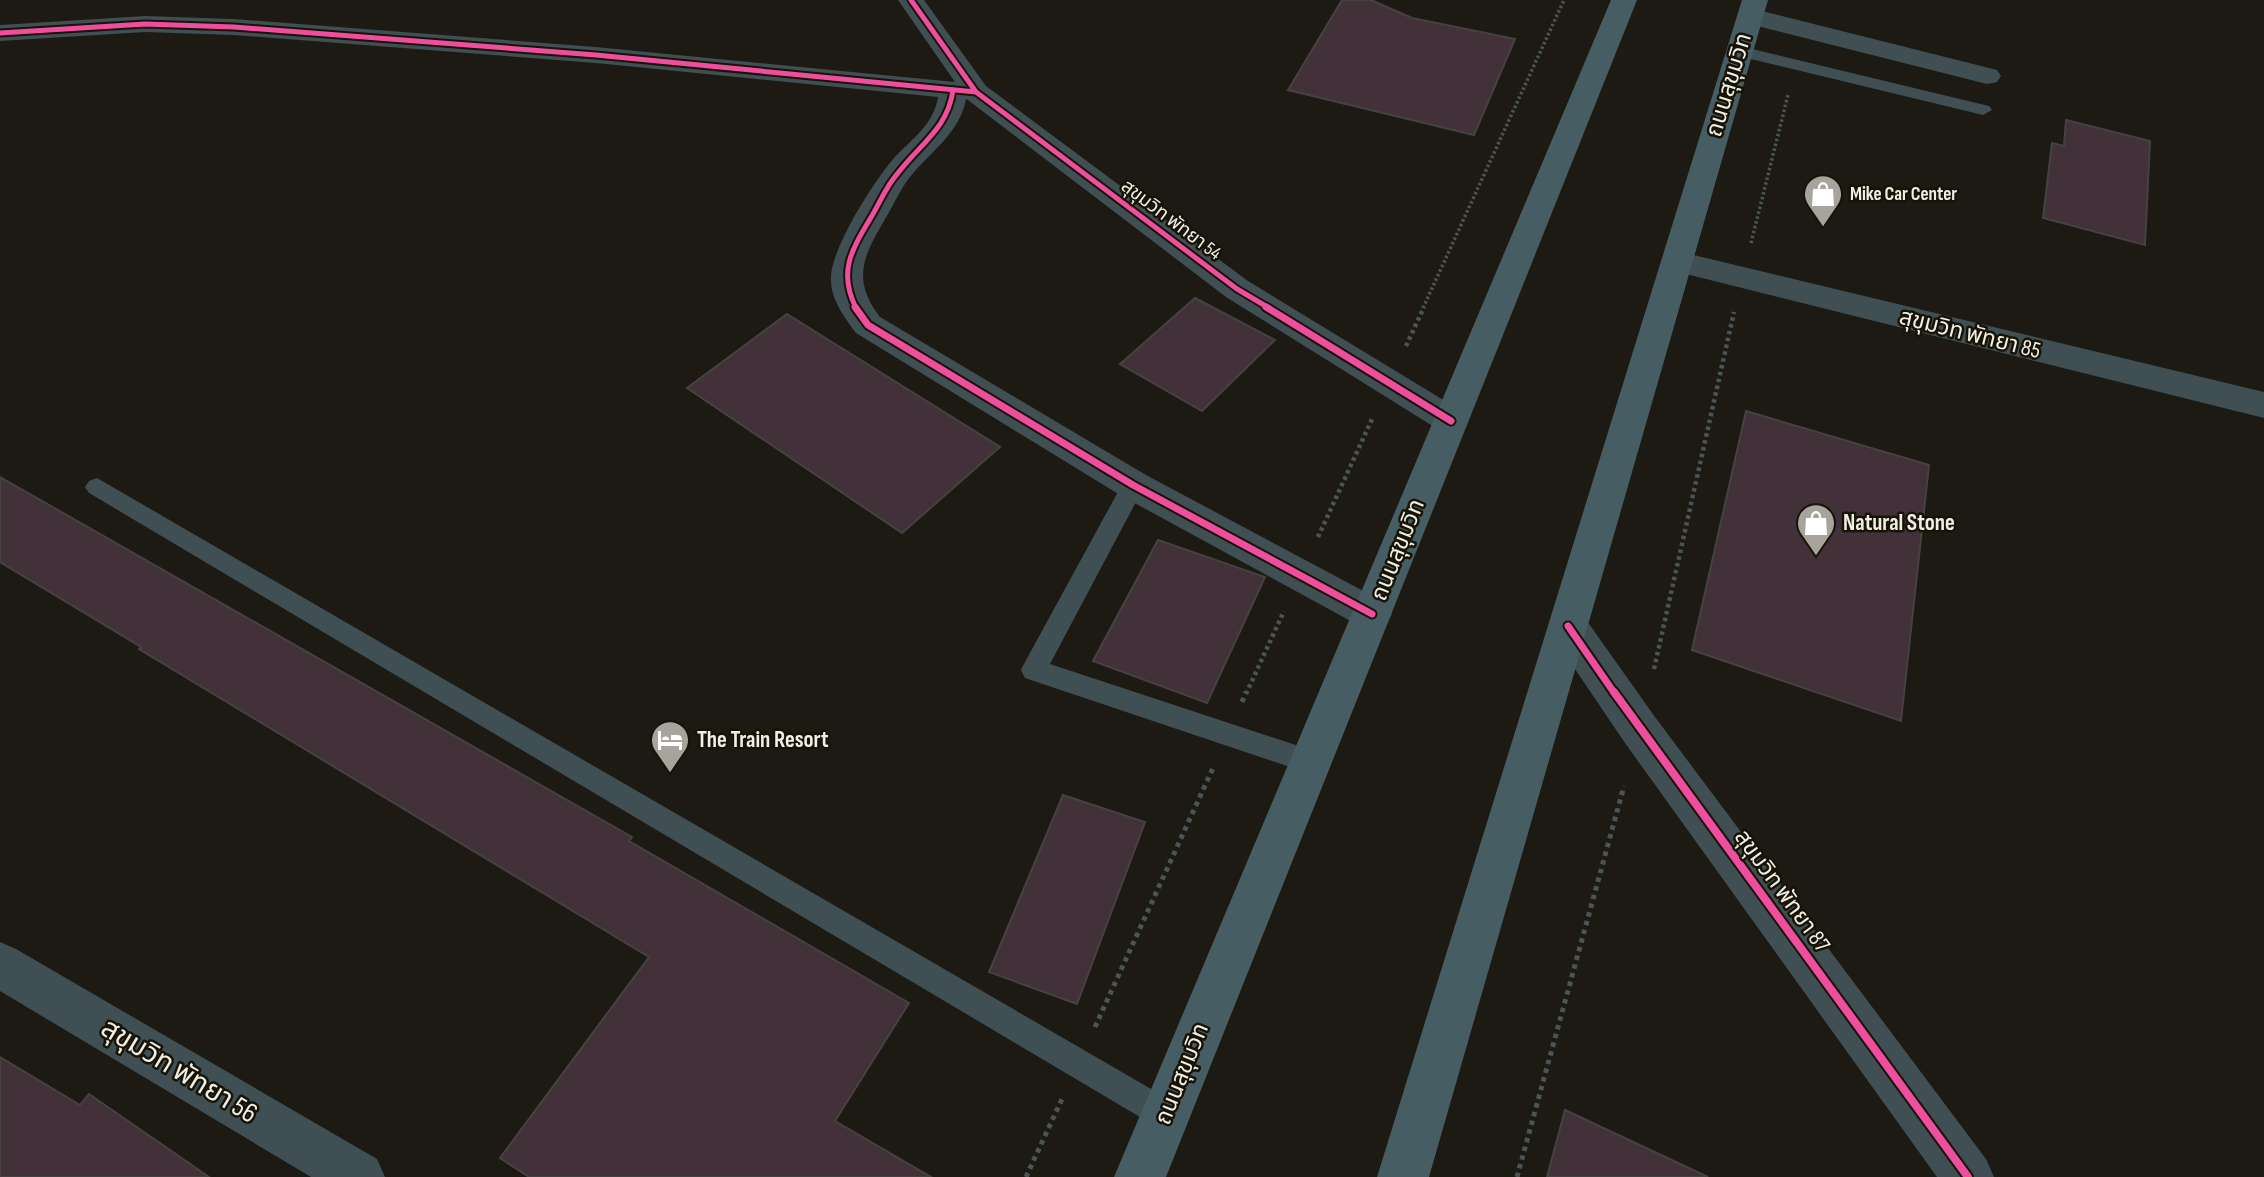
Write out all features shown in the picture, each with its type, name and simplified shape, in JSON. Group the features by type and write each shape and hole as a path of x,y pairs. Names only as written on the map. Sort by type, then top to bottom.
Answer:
{"highway":[{"name":"ถนนสุขุมวิท","path":"1140,1177 1624,0"},
{"name":"ถนนสุขุมวิท","path":"1403,1177 1748,22"}],"street":[{"name":"สุขุมวิท พัทยา 54","path":"911,0 964,91 1237,289 1451,421"},
{"path":"1748,22 1987,76"},
{"path":"0,33 145,23 234,26 596,55 964,91 943,125 897,173 848,258 846,287 852,306 868,325 1133,485 1372,614"},
{"name":"สุขุมวิท พัทยา 85","path":"1676,262 2264,405"},
{"name":"สุขุมวิท พัทยา 87","path":"1568,625 1640,730 1968,1177"},
{"name":"สุขุมวิท พัทยา 56","path":"0,965 359,1177"}],"lane":[{"path":"1748,22 1796,64 1983,110"},
{"path":"1133,485 1034,670 1311,762"},
{"path":"97,487 1166,1115"}],"path":[{"path":"1517,1177 1640,730 1742,279 1796,64"}],"building":[{"path":"1342,0 1371,0 1412,18 1515,39 1474,135 1288,90"},
{"path":"2066,120 2150,141 2145,245 2043,218 2052,143 2064,146"},
{"path":"1195,298 1275,340 1202,411 1120,364"},
{"path":"787,314 1000,447 902,533 687,388"},
{"name":"Natural Stone","path":"1746,411 1929,465 1901,721 1692,650"},
{"path":"0,477 632,837 629,841 909,1003 835,1121 931,1177 529,1177 500,1158 649,957 0,562"},
{"path":"1158,540 1265,577 1207,703 1093,661"},
{"path":"1063,795 1145,822 1077,1004 989,972"},
{"path":"0,1057 80,1105 89,1094 209,1177 0,1177"},
{"path":"1565,1110 1708,1177 1547,1177"}],"cycle path":[{"path":"911,0 976,92 1237,289 1451,421"},
{"path":"0,33 145,24 234,27 596,55 976,92"},
{"path":"953,90 951,104 941,126 894,177 850,257 846,282 857,310 868,325 1133,485 1372,614"},
{"path":"1568,626 1640,730 1968,1177"}],"place":[{"name":"Mike Car Center","path":"1823,228"},
{"name":"Natural Stone","path":"1816,557"},
{"name":"The Train Resort","path":"670,774"}]}
